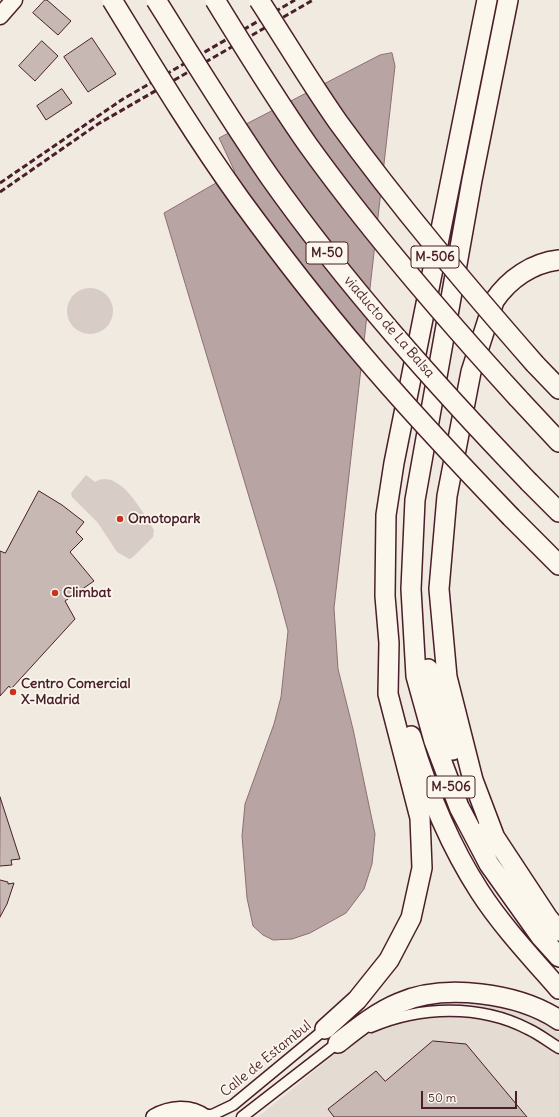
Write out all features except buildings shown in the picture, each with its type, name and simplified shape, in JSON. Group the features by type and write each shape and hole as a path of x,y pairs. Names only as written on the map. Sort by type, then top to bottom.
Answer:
{"highway":[{"path":"112,0 184,118 240,198 322,306 360,352 434,435 511,517 559,565"},
{"name":"viaducto de La Balsa","path":"156,0 218,101 270,177 335,263 384,323 477,428 528,482 559,512"},
{"path":"215,0 308,144 353,205 430,300 559,442"},
{"path":"259,0 337,121 388,189 445,261 534,364 559,389"},
{"name":"M-506","path":"487,0 394,463 386,515 385,596 388,643 400,696 415,750 438,814 480,892 526,951 559,988"},
{"name":"M-506","path":"508,0 472,180 415,500 411,589 416,676 434,741 459,808 489,864 541,937 559,957"},
{"path":"495,838 473,780 447,677 439,589 447,496 472,372 494,301 501,291 520,274 551,261 559,260"},
{"path":"530,536 559,557"},
{"path":"411,589 430,678 464,782 495,838 548,918 559,931"},
{"path":"325,1029 357,1000 389,960 411,918 422,868 420,818 388,694 388,643"},
{"path":"338,1043 383,1011 401,1002 446,994 497,996 523,1003 559,1020"}],"main road":[{"path":"0,16 14,0"}],"street":[{"path":"242,1117 338,1043 395,1017 442,1010 489,1014 528,1028 559,1048"},
{"name":"Calle de Estambul","path":"204,1116 212,1115 233,1105 325,1029"},
{"path":"154,1117 163,1112 176,1109 190,1110 204,1116"}],"shaded area":[{"path":"392,53 395,66 334,608 338,669 353,729 375,834 372,864 364,889 346,913 310,933 292,939 273,940 263,935 253,926 247,898 242,836 245,804 274,724 281,697 288,631 164,213 235,172 219,138 380,55"},
{"path":"90,288 103,292 109,298 113,311 109,324 103,330 90,334 77,330 71,324 67,311 71,298 77,292"},
{"name":"Omotopark","path":"86,475 95,482 104,479 113,481 121,486 137,503 154,530 153,537 132,558 129,559 117,552 98,523 72,497 71,493"},
{"path":"488,1003 539,1020 559,1033 559,1117 258,1117 352,1040 397,1012 431,1004"}],"railway":[{"path":"0,183 123,99 295,0"},
{"path":"0,192 98,124 313,0"}],"place":[{"name":"Omotopark","path":"120,519"},
{"name":"Climbat","path":"55,593"},
{"name":"Centro Comercial X-Madrid","path":"13,692"}]}
